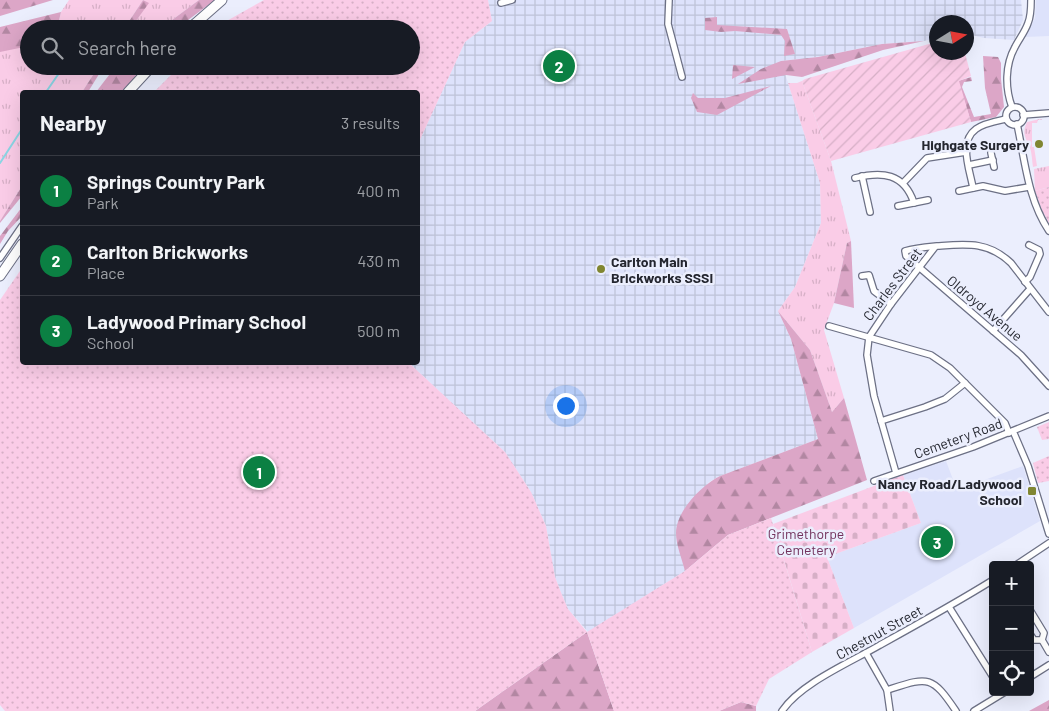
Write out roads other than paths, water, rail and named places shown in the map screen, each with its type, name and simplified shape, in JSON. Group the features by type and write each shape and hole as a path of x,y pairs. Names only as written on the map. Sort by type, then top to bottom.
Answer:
{"main road":[{"path":"199,20 222,0"},
{"path":"130,90 144,75"},
{"path":"0,276 20,247"}],"street":[{"path":"501,4 512,0"},
{"path":"669,0 668,24 682,77"},
{"path":"1012,107 1006,80 1007,70 1014,48 1028,24 1031,0"},
{"path":"1012,107 1021,109 1024,115 1022,121 1017,124 1011,124 1006,118 1006,112 1012,107"},
{"path":"1024,115 1049,113"},
{"path":"974,188 966,152 966,143 977,128 1006,118"},
{"path":"1017,124 1029,187 1039,214 1049,231"},
{"path":"903,183 927,158 966,152"},
{"path":"992,153 994,167"},
{"path":"969,165 993,160"},
{"path":"855,178 882,174 903,183 914,203"},
{"path":"862,176 870,212"},
{"path":"959,191 988,186 1006,191 1029,187"},
{"path":"898,206 928,200"},
{"path":"0,258 20,229"},
{"path":"936,247 968,244 990,249 1006,258 1049,312"},
{"path":"1025,282 1030,277 1040,254 1039,250 1028,245"},
{"name":"Oldroyd Avenue","path":"936,247 905,250 906,256 1021,354 1049,386"},
{"name":"Charles Street","path":"869,337 891,304 936,247"},
{"path":"862,276 869,275 874,291 891,304"},
{"path":"993,331 1030,289"},
{"path":"829,326 931,355 950,368 1005,423 1011,432 1028,466 1049,534"},
{"path":"869,337 867,355 874,396 896,473"},
{"path":"881,421 945,399 965,383"},
{"name":"Cemetery Road","path":"874,481 1011,432 1049,416"},
{"path":"1022,561 1049,543"},
{"name":"Chestnut Street","path":"782,711 806,688 989,582"},
{"path":"949,607 989,671"},
{"path":"1034,617 1044,633 1042,640 1049,652"},
{"path":"1034,640 1042,640"},
{"path":"866,653 887,690 890,711"},
{"path":"1034,675 1049,666"},
{"path":"887,690 916,681 932,682 943,692 956,711"},
{"path":"974,711 998,696"}],"waterway":[{"path":"47,90 58,75"},
{"path":"0,163 20,132"}],"place":[{"name":"Carlton Brickworks","path":"559,66"},
{"name":"Highgate Surgery","path":"1039,144"},
{"name":"Carlton Main Brickworks SSSI","path":"601,269"},
{"name":"Springs Country Park","path":"259,472"},
{"name":"Nancy Road/Ladywood School","path":"1032,491"},
{"name":"Ladywood Primary School","path":"937,542"}],"park label":[{"name":"Grimethorpe Cemetery","path":"806,542"}]}
